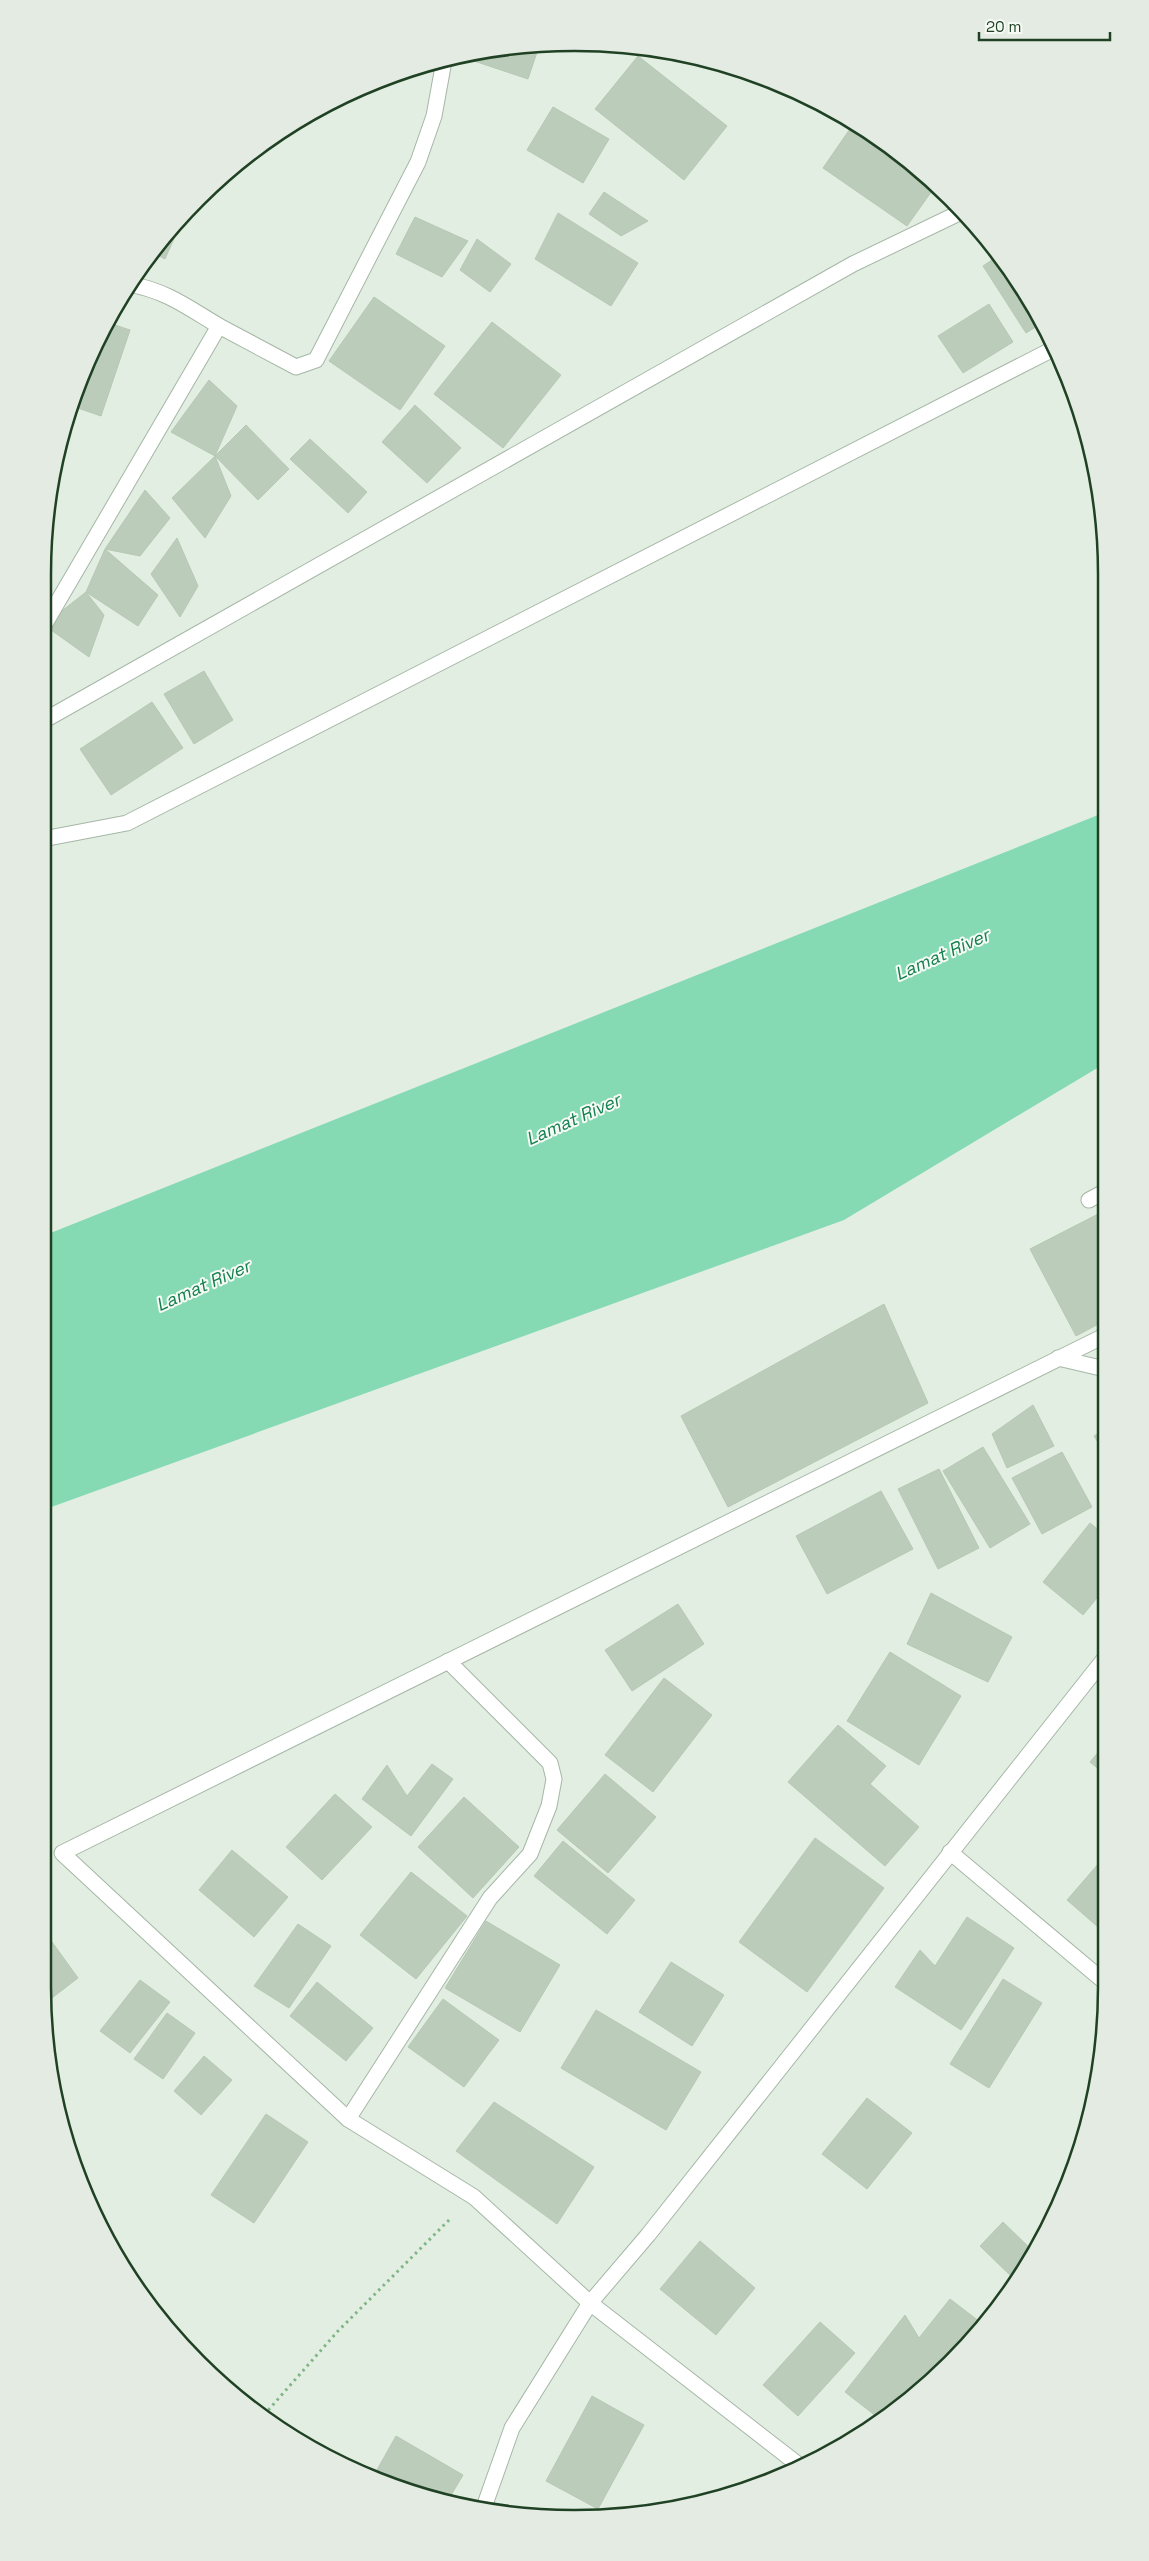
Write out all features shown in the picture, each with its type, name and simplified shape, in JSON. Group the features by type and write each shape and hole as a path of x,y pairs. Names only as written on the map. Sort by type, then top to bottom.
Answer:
{"street":[{"path":"138,286 153,289 186,304 219,326 296,367 316,360 418,162 434,116 443,68"},
{"path":"51,716 853,264 954,215"},
{"path":"51,612 219,326"},
{"path":"51,837 128,823 1048,352"},
{"path":"1089,1200 1098,1195"},
{"path":"794,2461 590,2303 474,2197 348,2119 62,1853 1098,1339"},
{"path":"1058,1358 1098,1367"},
{"path":"348,2119 490,1898 530,1854 549,1806 554,1779 550,1763 448,1661"},
{"path":"486,2502 512,2428 590,2303 648,2235 950,1852 1098,1668"},
{"path":"950,1852 1098,1976"}],"path":[{"path":"268,2411 338,2330 474,2197"}],"water":[{"name":"Lamat River","path":"1098,815 1098,1068 844,1220 51,1507 51,1233"}],"building":[{"path":"537,52 528,79 473,61"},
{"path":"638,56 727,126 684,180 595,109"},
{"path":"553,107 609,139 583,183 527,150"},
{"path":"850,129 893,159 931,192 907,226 823,168"},
{"path":"604,192 648,221 621,236 589,214"},
{"path":"558,213 638,263 611,306 535,259"},
{"path":"415,217 468,241 442,277 396,254"},
{"path":"175,237 165,259 159,256"},
{"path":"477,239 511,264 490,292 460,270"},
{"path":"992,259 1010,284 1036,327 1026,333 983,266"},
{"path":"374,297 445,346 400,410 329,361"},
{"path":"989,304 1013,342 963,373 938,336"},
{"path":"492,322 561,375 503,448 434,394"},
{"path":"115,325 130,330 101,416 78,408 91,374"},
{"path":"209,380 237,406 215,456 171,432"},
{"path":"415,405 461,448 427,483 382,442"},
{"path":"246,425 289,469 258,500 215,456"},
{"path":"310,439 367,492 348,513 290,459"},
{"path":"215,456 231,496 205,538 172,498"},
{"path":"145,490 170,518 140,556 105,549"},
{"path":"177,538 198,586 180,617 151,574"},
{"path":"105,549 158,595 138,626 86,592"},
{"path":"86,592 104,615 89,657 51,630 51,620"},
{"path":"204,671 233,720 194,744 164,694"},
{"path":"152,702 183,748 111,795 80,749"},
{"path":"1098,1214 1098,1324 1076,1336 1030,1249"},
{"path":"884,1304 928,1403 728,1507 681,1416"},
{"path":"1033,1405 1054,1446 1007,1468 992,1434"},
{"path":"1098,1433 1098,1442 1094,1436"},
{"path":"983,1447 1030,1524 990,1548 943,1471"},
{"path":"1062,1452 1092,1507 1042,1534 1012,1478"},
{"path":"939,1469 979,1548 938,1569 898,1489"},
{"path":"881,1491 913,1549 827,1594 796,1536"},
{"path":"1090,1523 1098,1529 1098,1597 1083,1615 1043,1582"},
{"path":"931,1593 1012,1637 988,1682 907,1644"},
{"path":"678,1604 704,1644 632,1691 605,1650"},
{"path":"890,1652 961,1696 919,1765 847,1721"},
{"path":"664,1678 712,1715 653,1792 605,1755"},
{"path":"838,1725 886,1766 870,1784 919,1827 885,1866 788,1782"},
{"path":"1098,1752 1098,1768 1090,1762"},
{"path":"432,1764 453,1779 411,1836 362,1799 387,1765 407,1796"},
{"path":"605,1774 656,1817 608,1873 557,1830"},
{"path":"335,1794 372,1827 322,1880 286,1847"},
{"path":"464,1797 519,1847 473,1898 418,1847"},
{"path":"815,1838 884,1888 807,1992 739,1942"},
{"path":"563,1841 635,1900 607,1934 534,1876"},
{"path":"232,1850 288,1897 254,1937 199,1890"},
{"path":"1098,1864 1098,1927 1067,1900"},
{"path":"411,1872 467,1916 416,1979 360,1935"},
{"path":"967,1917 1014,1948 961,2030 895,1987 920,1950 935,1966"},
{"path":"486,1921 560,1965 520,2032 445,1988"},
{"path":"298,1924 331,1946 289,2008 254,1986"},
{"path":"51,1941 78,1978 51,1998"},
{"path":"671,1962 724,1995 692,2046 639,2012"},
{"path":"1003,1979 1042,2003 989,2088 950,2064"},
{"path":"140,1980 170,2002 130,2053 100,2031"},
{"path":"317,1982 373,2028 346,2061 290,2016"},
{"path":"443,1999 499,2040 464,2087 408,2047"},
{"path":"596,2010 701,2072 666,2130 561,2068"},
{"path":"167,2013 195,2033 163,2079 134,2059"},
{"path":"204,2056 232,2080 201,2115 174,2091"},
{"path":"867,2098 912,2133 867,2189 822,2154"},
{"path":"494,2102 594,2167 557,2224 456,2151"},
{"path":"266,2114 308,2142 254,2223 211,2195"},
{"path":"1003,2222 1029,2247 1011,2276 980,2246"},
{"path":"700,2241 755,2288 716,2335 660,2289"},
{"path":"950,2299 978,2320 920,2380 875,2415 845,2392 905,2315 919,2338"},
{"path":"820,2322 855,2353 798,2416 763,2385"},
{"path":"592,2396 644,2425 598,2509 546,2481"},
{"path":"396,2436 463,2475 451,2495 406,2482 376,2471"}]}
